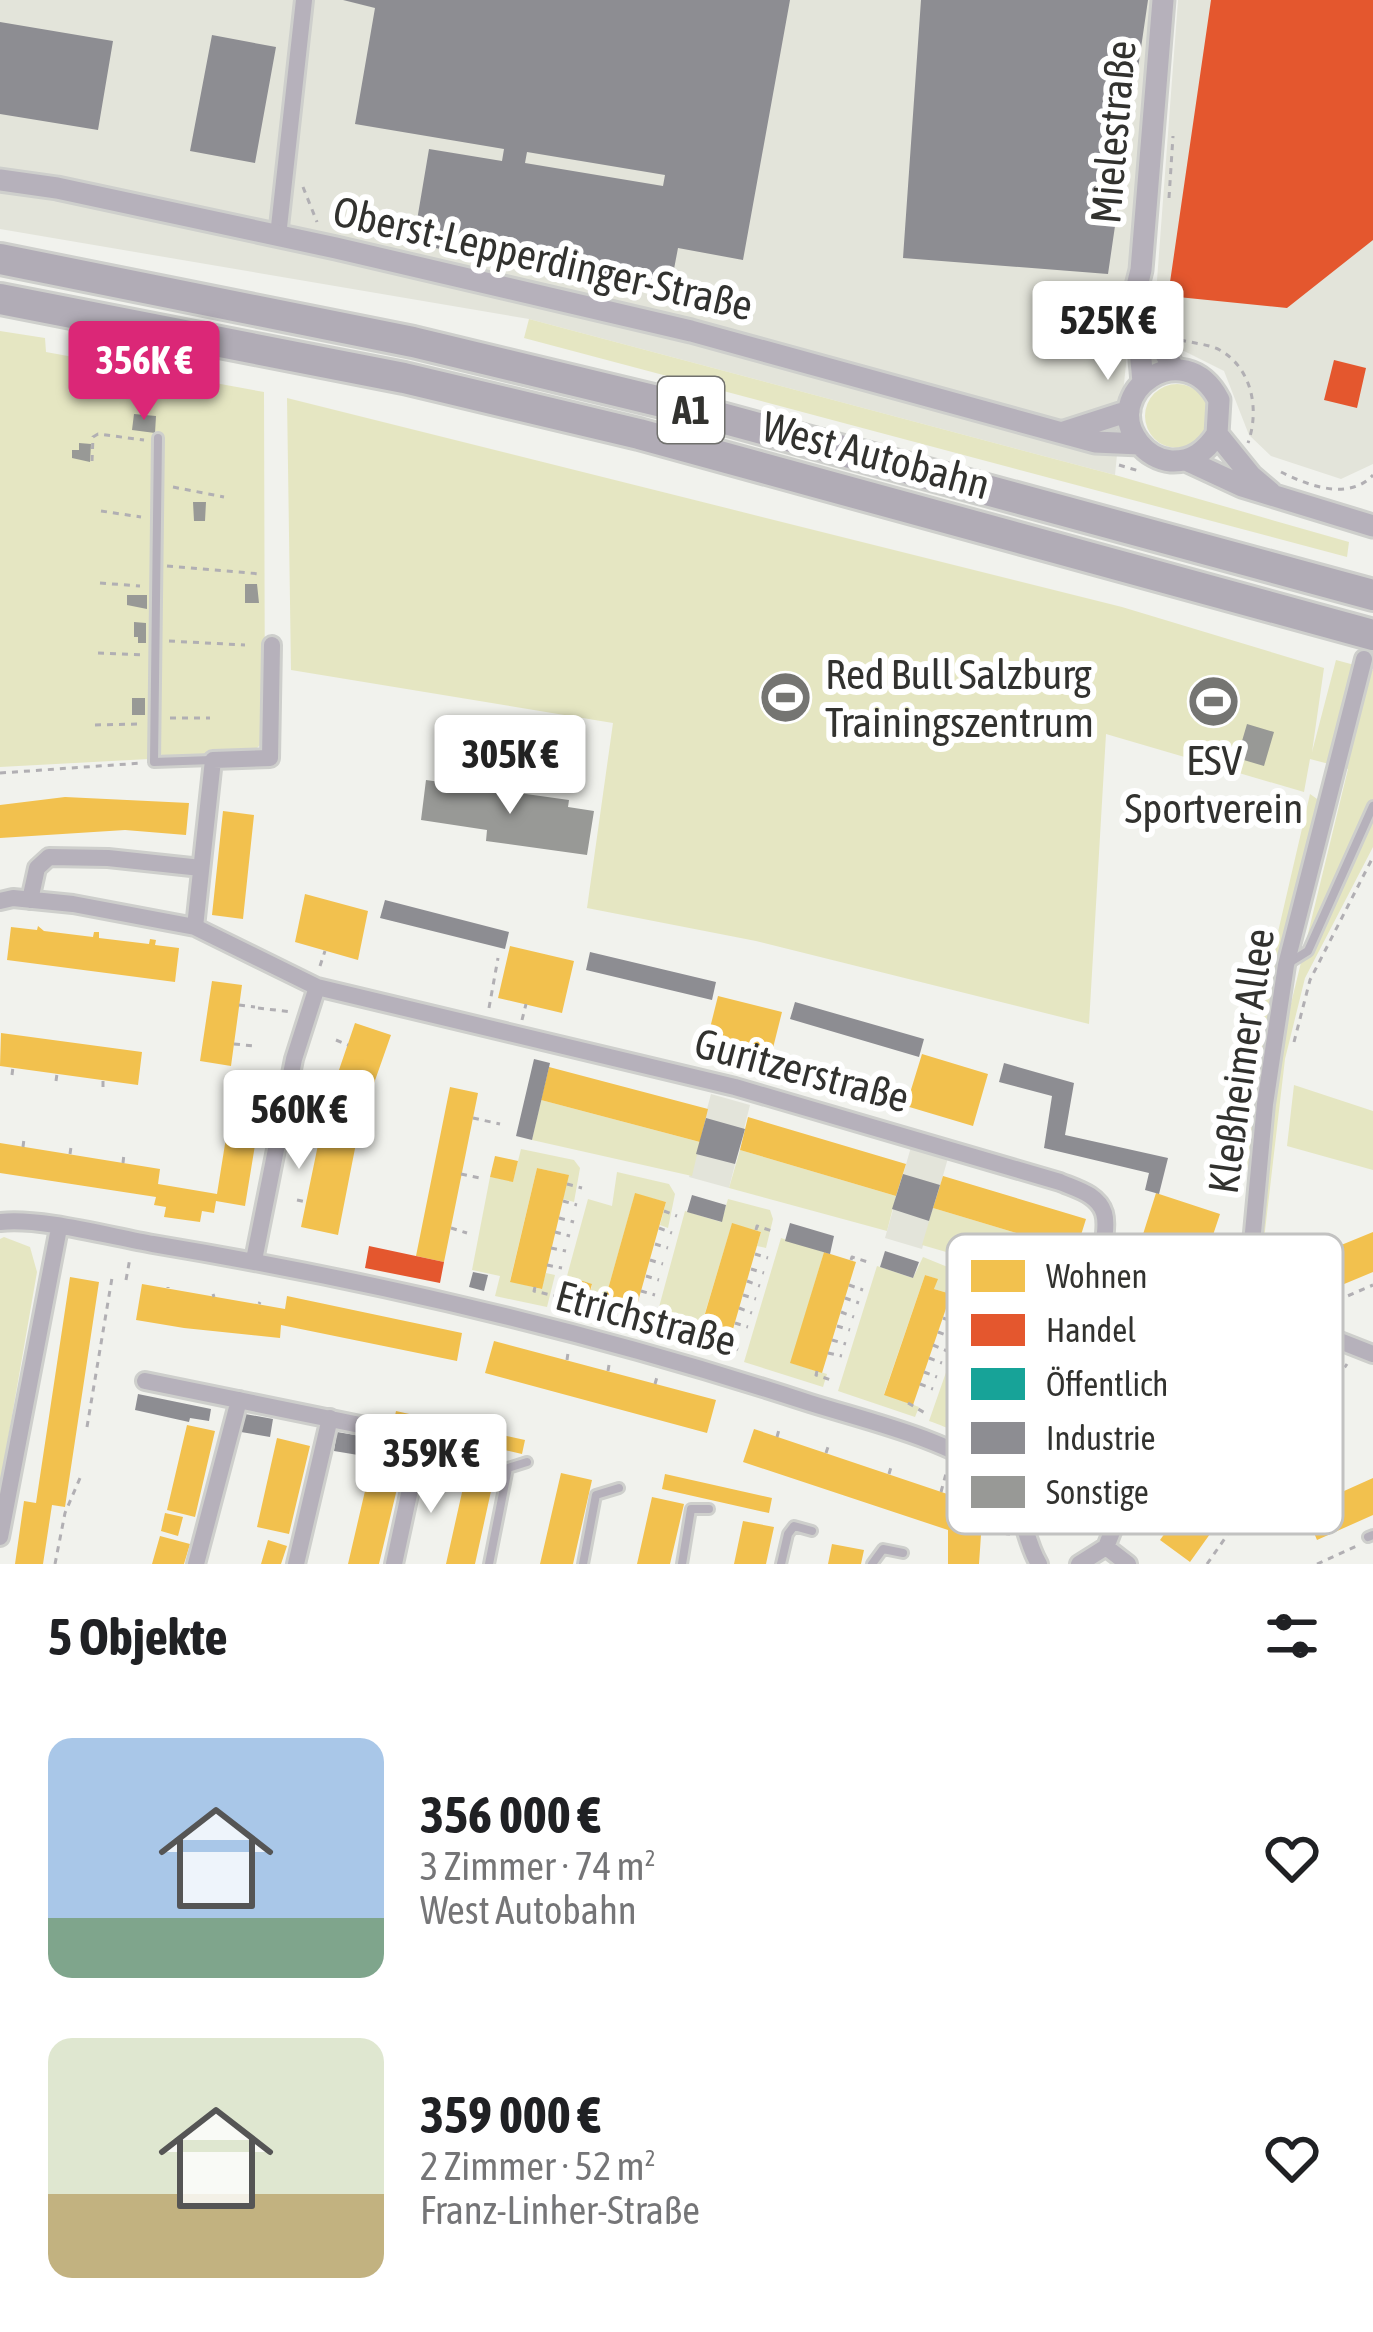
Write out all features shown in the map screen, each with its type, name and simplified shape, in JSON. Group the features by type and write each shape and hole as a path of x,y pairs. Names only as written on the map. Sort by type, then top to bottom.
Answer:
{"highway":[{"name":"West Autobahn","path":"0,259 413,342 606,388 1373,595"},
{"name":"West Autobahn","path":"0,299 404,378 639,434 1368,647"}],"street":[{"path":"278,236 304,0"},
{"name":"Mielestraße","path":"1143,382 1135,294 1141,270 1163,0"},
{"name":"Oberst-Lepperdinger-Straße","path":"0,180 336,248 691,332 1095,442 1140,445 1160,459 1186,460 1242,486 1274,482"},
{"name":"Mielestraße","path":"1141,270 1149,315 1174,369"},
{"path":"1140,445 1130,411 1143,382 1174,369"},
{"name":"Oberst-Lepperdinger-Straße","path":"1174,369 1196,374 1214,390 1221,412 1217,434 1274,482 1367,524"},
{"path":"1064,431 1130,411"},
{"path":"1186,460 1198,455 1217,434"},
{"path":"195,927 213,760 270,758 272,645"},
{"name":"Kleßheimer Allee","path":"1253,1234 1265,1105 1286,965 1368,647"},
{"path":"30,900 37,868 49,857 93,856 201,868"},
{"name":"Guritzerstraße","path":"0,901 30,900 195,927 317,979 735,1087 1060,1182 1100,1204 1106,1234"},
{"path":"254,1260 293,1065 317,979"},
{"name":"Etrichstraße","path":"0,1222 254,1260 547,1327 734,1378 947,1450"},
{"path":"0,1537 58,1228"},
{"path":"145,1381 409,1436 417,1457 394,1564"},
{"path":"196,1564 239,1400"},
{"path":"296,1564 330,1418"},
{"path":"1027,1534 1039,1564"},
{"name":"Kleßheimer Allee","path":"1079,1564 1106,1547 1111,1534"},
{"path":"1106,1547 1128,1564"}],"lane":[{"path":"158,442 154,762 213,760"},
{"path":"1286,965 1308,951 1373,806"},
{"path":"489,1564 508,1468 527,1462"},
{"path":"583,1564 596,1495 619,1488"},
{"path":"682,1564 691,1509 709,1509"},
{"path":"781,1564 794,1526 812,1531"},
{"path":"872,1564 883,1549 903,1553"}],"path":[{"path":"1164,214 1174,142 1171,128"},
{"path":"302,180 311,213 338,234 336,248"},
{"path":"1173,338 1217,349 1240,369 1254,417 1239,450 1257,454"},
{"path":"92,461 93,437 98,434 158,442"},
{"path":"1106,461 1146,472"},
{"path":"1274,482 1346,490 1370,483 1373,475"},
{"path":"157,484 224,496"},
{"path":"101,511 157,520"},
{"path":"156,565 261,574"},
{"path":"100,583 156,588"},
{"path":"155,641 245,645"},
{"path":"98,653 155,655"},
{"path":"95,725 210,718"},
{"path":"0,773 154,762"},
{"path":"1289,1060 1310,980 1373,857"},
{"path":"317,979 326,951"},
{"path":"488,1016 498,958"},
{"path":"522,1029 526,1004"},
{"path":"239,1005 308,1013"},
{"path":"336,1040 348,1045"},
{"path":"234,1044 254,1046"},
{"path":"12,1075 13,1067"},
{"path":"56,1081 57,1074"},
{"path":"324,1077 335,1082"},
{"path":"103,1088 104,1080"},
{"path":"472,1118 500,1124"},
{"path":"23,1147 24,1139"},
{"path":"309,1142 317,1144"},
{"path":"70,1147 70,1154"},
{"path":"123,1163 124,1154"},
{"path":"461,1174 480,1178"},
{"path":"567,1184 582,1188"},
{"path":"297,1200 306,1202"},
{"path":"562,1201 578,1205"},
{"path":"664,1211 677,1216"},
{"path":"559,1218 574,1222"},
{"path":"756,1230 757,1226 776,1232"},
{"path":"451,1228 467,1233"},
{"path":"659,1228 672,1233"},
{"path":"555,1232 570,1236"},
{"path":"126,1280 132,1240"},
{"path":"655,1244 668,1248"},
{"path":"551,1248 566,1251"},
{"path":"755,1254 768,1258"},
{"path":"650,1260 663,1264"},
{"path":"851,1260 872,1263"},
{"path":"548,1265 562,1268"},
{"path":"751,1269 764,1273"},
{"path":"646,1276 659,1280"},
{"path":"87,1427 112,1278"},
{"path":"747,1281 760,1286"},
{"path":"849,1285 863,1290"},
{"path":"1343,1298 1373,1285"},
{"path":"535,1288 555,1296"},
{"path":"641,1291 655,1295"},
{"path":"743,1295 756,1299"},
{"path":"845,1298 859,1303"},
{"path":"739,1308 752,1312"},
{"path":"841,1312 854,1316"},
{"path":"626,1314 625,1319 646,1325"},
{"path":"943,1318 947,1320"},
{"path":"735,1323 748,1327"},
{"path":"837,1326 850,1330"},
{"path":"938,1332 947,1335"},
{"path":"832,1340 846,1344"},
{"path":"725,1342 724,1346 741,1350"},
{"path":"933,1345 947,1351"},
{"path":"1343,1381 1365,1351"},
{"path":"828,1353 842,1356"},
{"path":"929,1358 942,1363"},
{"path":"817,1371 816,1375 834,1381"},
{"path":"924,1372 937,1377"},
{"path":"920,1384 933,1389"},
{"path":"908,1403 925,1412"},
{"path":"777,1437 780,1426"},
{"path":"826,1453 829,1444"},
{"path":"889,1474 891,1467"},
{"path":"940,1492 946,1470"},
{"path":"55,1564 65,1514 80,1478"},
{"path":"1207,1564 1229,1534"},
{"path":"1317,1564 1371,1536"}],"shaded area":[{"path":"0,0 1162,0 1115,475 529,319 0,229"},
{"path":"1178,0 1373,0 1373,464 1341,479 1271,456 1249,435 1224,371 1170,344 1155,307"},
{"path":"711,1094 750,1105 729,1188 689,1177"},
{"path":"911,1147 948,1158 922,1249 885,1238"}],"green space":[{"path":"529,319 1349,542 1347,557 524,338"},
{"path":"0,331 45,338 46,352 264,392 265,740 252,753 164,757 154,749 149,759 0,767"},
{"path":"1177,384 1200,393 1209,416 1200,439 1177,448 1154,439 1145,416 1154,393"},
{"name":"Red Bull Salzburg Trainingszentrum","path":"287,398 1122,607 1324,668 1312,752 1336,660 1373,670 1373,847 1305,978 1285,1059 1265,1234 1260,1234 1278,1057 1348,769 1310,759 1304,792 1106,734 1089,1024 756,941 587,908 613,723 291,670"},
{"path":"1310,794 1320,801 1270,1029 1253,1169 1247,1168 1268,975"},
{"path":"1294,1085 1373,1111 1373,1170 1287,1146"},
{"path":"541,1100 700,1142 692,1176 532,1140"},
{"path":"521,1149 574,1160 580,1168 574,1202 563,1199 568,1175 537,1168 510,1281 541,1289 546,1273 555,1275 547,1307 495,1296 500,1276 472,1270 490,1177 513,1181"},
{"path":"740,1150 896,1196 887,1231 729,1188"},
{"path":"617,1172 669,1184 675,1194 668,1228 660,1225 666,1202 635,1194 603,1307 611,1310 607,1325 583,1320 592,1285 567,1276 588,1199 612,1206"},
{"path":"728,1199 770,1210 773,1219 766,1248 757,1246 761,1232 732,1224 695,1346 652,1333 685,1211 721,1222"},
{"path":"933,1208 1020,1234 947,1234 947,1252 922,1245"},
{"path":"781,1238 824,1252 791,1363 827,1374 823,1387 744,1362"},
{"path":"0,1239 30,1247 37,1272 0,1485"},
{"path":"923,1257 947,1267 947,1293 934,1289 937,1279 925,1275 884,1394 919,1407 915,1417 838,1391 877,1266 913,1278"},
{"path":"947,1370 947,1428 929,1421"}],"building: Wohnen":[{"path":"65,797 189,803 186,835 125,830 0,838 0,805"},
{"path":"223,811 254,815 243,919 212,915"},
{"path":"305,894 368,911 358,960 295,942"},
{"path":"38,926 44,931 93,937 99,932 99,938 149,944 150,939 156,940 155,945 179,948 175,982 7,960 11,927 37,930"},
{"path":"510,946 574,961 562,1013 498,998"},
{"path":"212,981 242,985 231,1066 200,1061"},
{"path":"718,996 782,1012 769,1064 705,1048"},
{"path":"355,1023 391,1035 360,1123 338,1235 301,1227 325,1111"},
{"path":"1,1033 142,1052 138,1085 0,1066"},
{"path":"922,1054 988,1074 973,1126 906,1106"},
{"path":"549,1067 708,1109 700,1142 541,1100"},
{"path":"257,1083 265,1084 245,1206 216,1201 214,1213 202,1211 200,1222 164,1217 166,1207 154,1205 156,1197 0,1173 0,1143 160,1169 158,1184 217,1194 233,1094 255,1097"},
{"path":"450,1087 478,1093 444,1262 416,1256"},
{"path":"748,1117 906,1164 896,1196 740,1150"},
{"path":"495,1156 518,1161 513,1182 490,1177"},
{"path":"537,1168 569,1175 542,1289 510,1282"},
{"path":"943,1176 1086,1219 1081,1234 1019,1234 933,1208"},
{"path":"635,1193 666,1202 634,1316 603,1307"},
{"path":"1156,1193 1220,1214 1213,1234 1143,1234"},
{"path":"732,1223 761,1232 729,1343 699,1334"},
{"path":"1373,1232 1373,1272 1343,1284 1343,1244"},
{"path":"824,1252 856,1262 822,1373 790,1363"},
{"path":"925,1275 938,1279 934,1289 947,1293 947,1306 913,1405 884,1395"},
{"path":"567,1276 592,1284 588,1298 563,1290"},
{"path":"70,1277 99,1282 65,1507 52,1505 43,1564 15,1564 24,1501 36,1503"},
{"path":"142,1284 285,1309 287,1296 462,1333 457,1361 281,1325 280,1338 136,1320"},
{"path":"494,1341 716,1400 707,1433 485,1373"},
{"path":"396,1411 525,1440 522,1454 393,1425"},
{"path":"187,1425 215,1431 195,1517 167,1510"},
{"path":"754,1429 947,1494 947,1530 743,1462"},
{"path":"277,1438 310,1446 289,1534 257,1527"},
{"path":"471,1452 498,1458 475,1564 446,1564"},
{"path":"372,1461 402,1468 379,1564 348,1564"},
{"path":"561,1473 592,1480 573,1564 540,1564"},
{"path":"665,1474 772,1498 769,1513 662,1489"},
{"path":"1373,1478 1373,1515 1343,1528 1343,1491"},
{"path":"652,1497 684,1504 670,1564 637,1564"},
{"path":"165,1513 183,1517 178,1536 161,1531"},
{"path":"743,1521 774,1527 766,1564 734,1564"},
{"path":"948,1534 981,1534 979,1564 948,1564"},
{"path":"1164,1534 1210,1534 1190,1562 1160,1540"},
{"path":"160,1536 190,1544 184,1564 152,1564"},
{"path":"268,1540 287,1546 281,1564 261,1564"},
{"path":"832,1544 864,1550 861,1564 828,1564"}],"building: Handel":[{"path":"1211,0 1373,0 1373,240 1287,308 1168,296"},
{"path":"1334,360 1366,368 1357,408 1324,400"},
{"path":"369,1246 444,1262 440,1283 365,1268"}],"building: Industrie":[{"path":"343,0 790,0 743,260 678,248 670,290 413,244 429,149 502,161 504,149 355,124 375,8","holes":["527,152 665,175 663,186 525,163"]},
{"path":"921,0 1148,0 1108,274 903,258"},
{"path":"0,22 113,41 98,130 0,114"},
{"path":"212,35 276,47 255,163 190,151"},
{"path":"385,900 509,932 505,949 380,918"},
{"path":"590,952 716,982 712,1000 586,970"},
{"path":"795,1002 924,1039 919,1057 790,1019"},
{"path":"534,1059 550,1063 532,1140 516,1136"},
{"path":"1004,1063 1074,1083 1065,1135 1168,1158 1159,1194 1145,1190 1149,1173 1044,1148 1052,1096 999,1082"},
{"path":"706,1118 745,1129 735,1164 696,1154"},
{"path":"903,1174 940,1185 929,1221 892,1209"},
{"path":"692,1195 726,1205 722,1222 687,1212"},
{"path":"790,1223 834,1236 830,1254 785,1241"},
{"path":"885,1251 919,1262 913,1278 880,1267"},
{"path":"473,1272 488,1275 484,1291 469,1287"},
{"path":"699,1334 722,1341 718,1352 696,1345"},
{"path":"138,1394 211,1409 209,1421 190,1418 189,1422 135,1410"},
{"path":"245,1414 273,1419 270,1437 241,1432"},
{"path":"337,1432 379,1439 376,1458 334,1451"}],"building: Sonstige":[{"path":"134,414 156,416 155,433 132,430"},
{"path":"79,443 91,444 90,462 72,458"},
{"path":"193,502 206,502 205,521 194,521"},
{"path":"245,584 257,584 259,603 245,603"},
{"path":"127,595 147,595 147,609 127,605"},
{"path":"134,622 146,623 146,643 134,637"},
{"path":"132,698 145,698 145,715 132,715"},
{"path":"1247,724 1274,732 1264,766 1237,758"},
{"path":"426,780 569,800 568,807 594,811 587,855 486,841 487,830 421,820"}],"place":[{"name":"Red Bull Salzburg Trainingszentrum","path":"786,698"},
{"name":"ESV Sportverein","path":"1214,701"}]}
